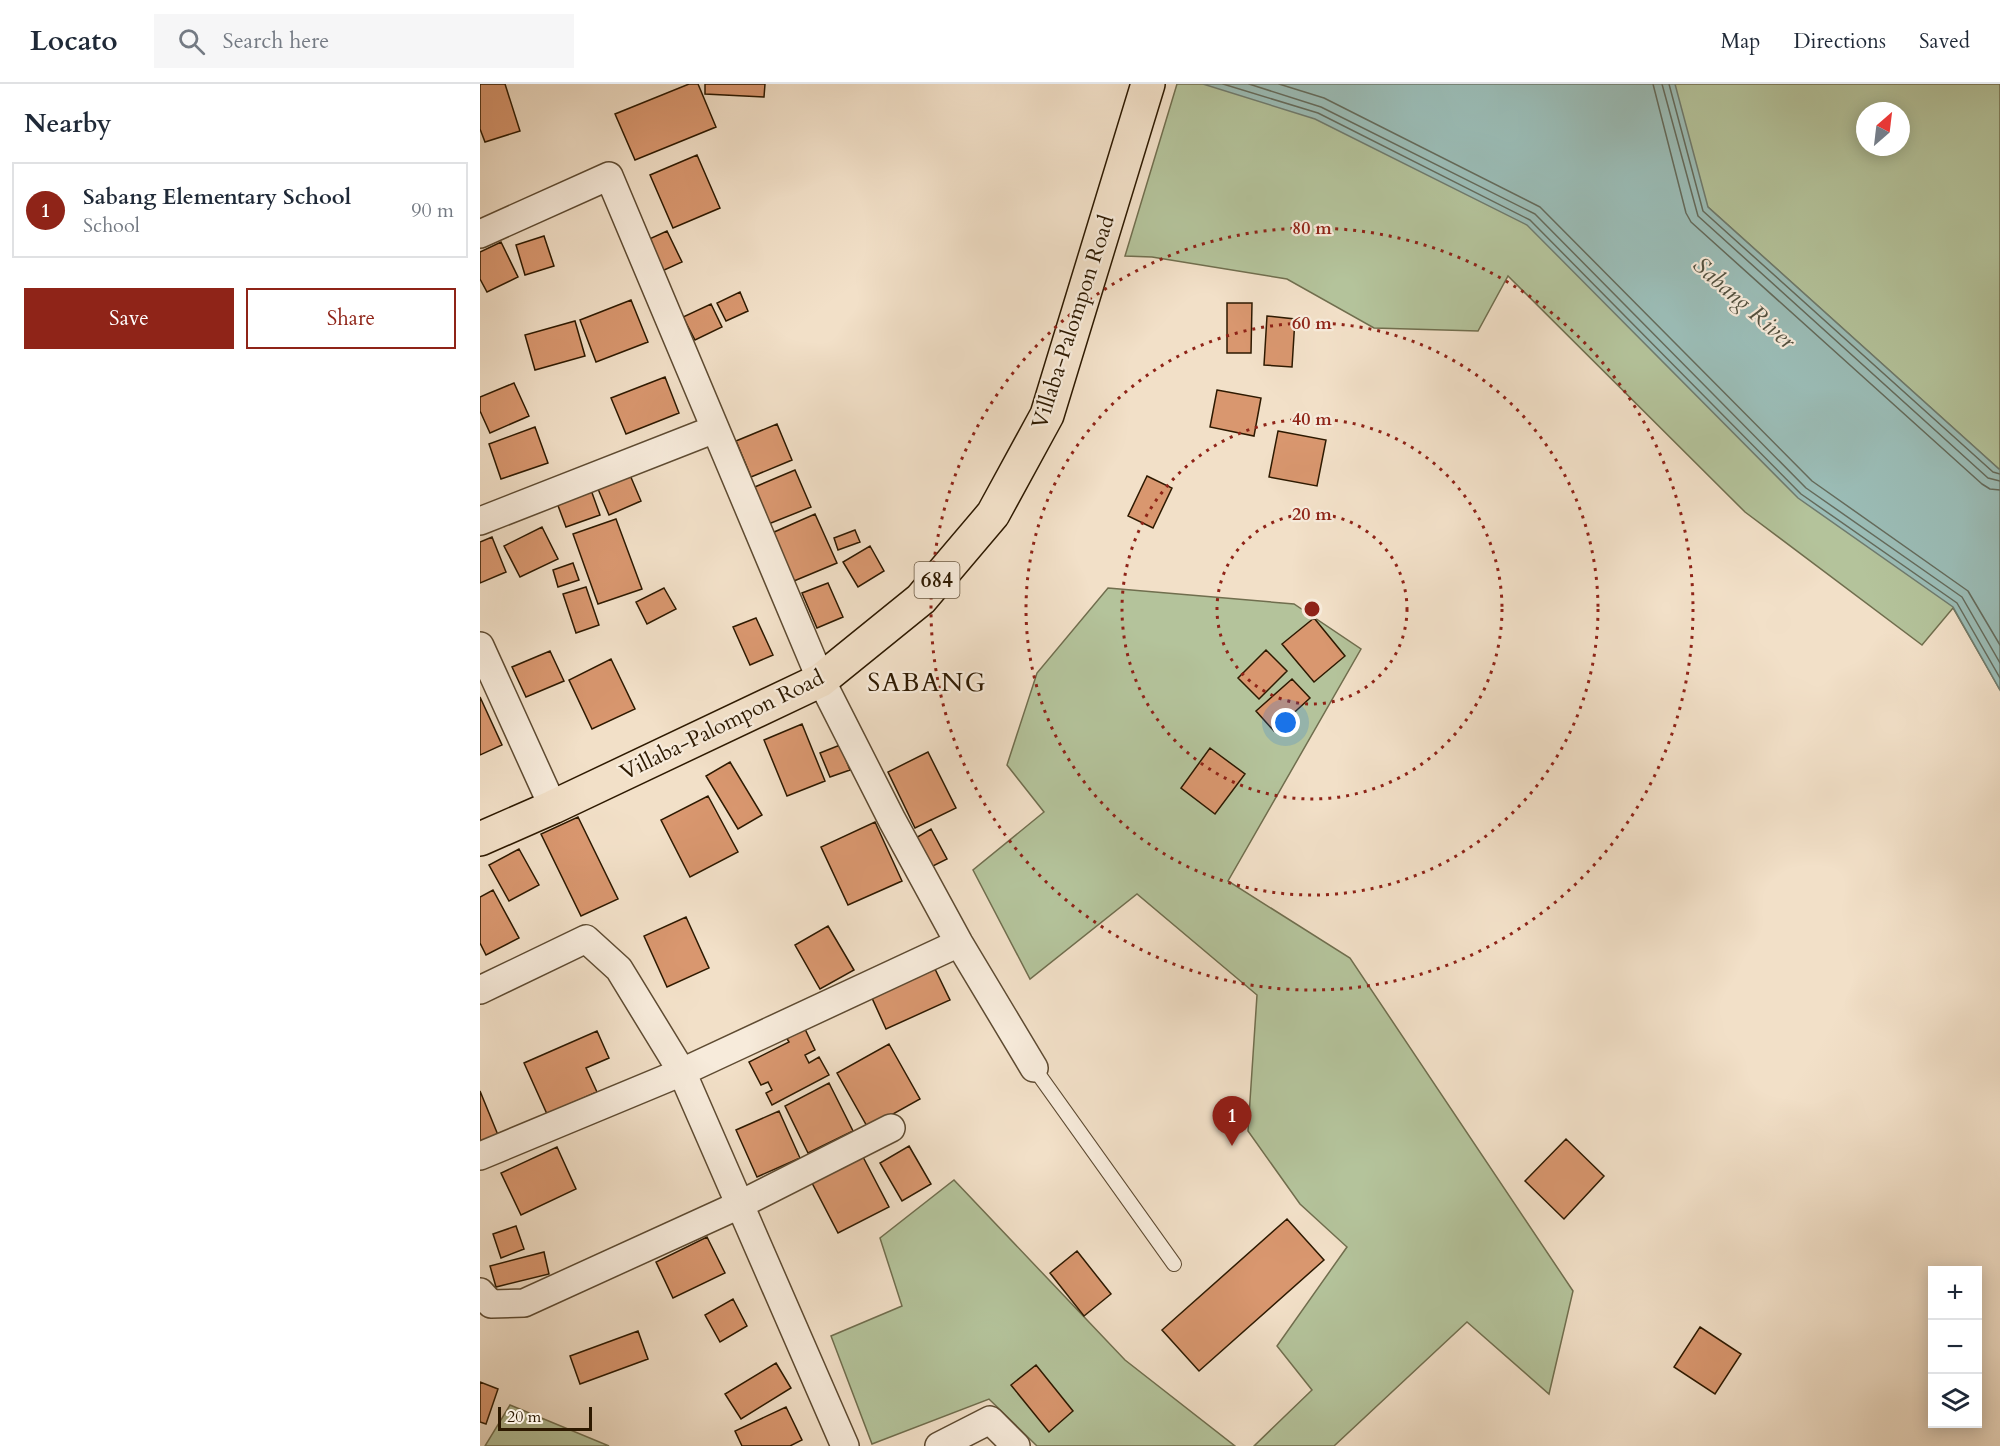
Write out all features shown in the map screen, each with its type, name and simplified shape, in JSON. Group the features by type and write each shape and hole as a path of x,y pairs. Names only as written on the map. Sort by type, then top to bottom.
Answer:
{"main road":[{"name":"Villaba-Palompon Road","path":"480,839 554,807 821,680 921,599 993,514 1047,415 1146,91"}],"street":[{"path":"480,234 609,176 821,680 892,820 959,943 1034,1068"},
{"path":"480,520 715,429"},
{"path":"480,646 554,807"},
{"path":"480,990 586,939 619,969 682,1072 845,1446"},
{"path":"480,1156 682,1072 959,943"},
{"path":"480,1292 491,1304 524,1303 739,1205 891,1128"},
{"path":"939,1446 990,1420 1016,1446"}],"lane":[{"path":"1034,1068 1174,1264"}],"green space":[{"path":"1177,84 1422,84 1905,498 2000,690 1953,608 1922,645 1745,512 1508,276 1478,331 1374,328 1287,279 1152,257 1125,256"},
{"path":"1548,84 2000,84 2000,470 1708,207"},
{"path":"1108,588 1294,604 1361,649 1228,881 1350,958 1573,1291 1549,1394 1467,1322 1334,1446 1254,1446 1312,1390 1277,1346 1347,1247 1300,1204 1248,1131 1257,995 1137,894 1030,979 973,870 1044,812 1007,765 1037,673"},
{"path":"954,1180 1125,1360 1235,1446 1037,1446 989,1399 872,1444 831,1336 902,1306 880,1238"},
{"path":"510,1405 609,1446 485,1446"}],"water":[{"name":"Sabang River","path":"1203,84 1675,84 1708,207 2000,470 2000,690 1953,607 1798,498 1527,225 1315,119"}],"building":[{"path":"480,84 505,84 520,131 485,142 480,129"},
{"path":"689,84 698,84 716,127 635,160 615,114"},
{"path":"705,84 765,84 764,97 705,94"},
{"path":"697,155 720,208 673,228 650,175"},
{"path":"667,231 682,262 662,271 647,240"},
{"path":"544,236 554,266 525,275 516,245"},
{"path":"501,242 518,277 487,292 480,279 480,252"},
{"path":"740,292 748,311 726,321 717,303"},
{"path":"631,300 648,342 596,362 580,320"},
{"path":"1227,303 1252,303 1251,353 1227,353"},
{"path":"711,304 722,327 695,340 683,317"},
{"path":"1267,316 1295,319 1292,367 1264,365"},
{"path":"575,321 585,356 535,370 525,335"},
{"path":"665,377 679,413 626,434 611,398"},
{"path":"514,383 529,416 490,433 480,411 480,397"},
{"path":"1217,390 1261,398 1254,436 1210,427"},
{"path":"777,424 792,460 751,477 736,441"},
{"path":"535,427 548,463 501,479 489,444"},
{"path":"1278,431 1326,440 1317,486 1269,477"},
{"path":"795,470 811,507 766,525 750,489"},
{"path":"630,475 641,501 609,515 598,489"},
{"path":"1147,476 1172,488 1153,528 1128,516"},
{"path":"591,490 600,515 566,527 557,503"},
{"path":"815,514 837,563 794,581 772,533"},
{"path":"616,519 642,589 598,604 573,534"},
{"path":"542,527 558,559 520,577 504,546"},
{"path":"855,530 860,542 838,550 834,538"},
{"path":"492,537 506,572 480,583 480,542"},
{"path":"870,546 884,571 858,587 843,562"},
{"path":"573,563 579,580 558,587 553,570"},
{"path":"828,583 843,617 817,628 802,593"},
{"path":"586,587 599,625 576,633 563,594"},
{"path":"664,588 676,609 647,624 636,602"},
{"path":"756,618 773,655 750,665 733,627"},
{"path":"1314,618 1345,656 1314,682 1282,644"},
{"path":"1266,650 1287,671 1259,699 1238,678"},
{"path":"550,651 564,681 526,697 512,667"},
{"path":"611,659 635,709 592,729 569,680"},
{"path":"1292,679 1310,698 1274,731 1256,711"},
{"path":"480,697 502,745 480,755"},
{"path":"802,724 825,781 787,796 764,740"},
{"path":"840,745 850,770 830,777 820,753"},
{"path":"1210,748 1245,774 1215,814 1181,788"},
{"path":"928,752 956,808 915,828 888,772"},
{"path":"730,762 762,815 738,829 706,776"},
{"path":"708,796 738,852 690,877 661,820"},
{"path":"578,817 618,899 581,916 541,834"},
{"path":"875,822 902,881 848,905 821,847"},
{"path":"931,829 947,859 929,868 914,839"},
{"path":"519,849 539,885 509,901 489,865"},
{"path":"493,890 519,938 486,955 480,943 480,897"},
{"path":"686,917 709,968 667,987 644,936"},
{"path":"828,926 854,970 820,989 795,945"},
{"path":"935,969 950,1000 886,1029 872,998"},
{"path":"804,1027 815,1050 805,1055 809,1063 819,1057 829,1075 772,1105 766,1093 772,1090 768,1082 761,1085 749,1062 789,1042 786,1037"},
{"path":"597,1031 609,1058 586,1068 597,1092 547,1114 524,1063"},
{"path":"889,1044 920,1099 868,1128 837,1073"},
{"path":"829,1083 853,1131 808,1153 785,1106"},
{"path":"480,1091 498,1135 480,1142"},
{"path":"779,1111 800,1158 757,1177 736,1130"},
{"path":"1566,1139 1604,1176 1564,1219 1525,1181"},
{"path":"909,1146 931,1184 902,1201 880,1163"},
{"path":"557,1147 576,1189 521,1215 501,1173"},
{"path":"862,1155 889,1207 838,1233 811,1181"},
{"path":"1287,1219 1324,1260 1199,1371 1162,1330"},
{"path":"516,1226 524,1249 501,1258 493,1234"},
{"path":"707,1237 725,1273 673,1298 656,1262"},
{"path":"1077,1251 1111,1294 1084,1316 1050,1273"},
{"path":"544,1252 549,1274 496,1287 490,1266"},
{"path":"733,1299 747,1326 720,1342 705,1315"},
{"path":"1700,1327 1741,1354 1715,1394 1674,1367"},
{"path":"638,1331 648,1359 580,1384 570,1356"},
{"path":"776,1363 791,1388 741,1419 725,1394"},
{"path":"1036,1365 1073,1411 1049,1432 1011,1385"},
{"path":"480,1382 498,1389 486,1424 480,1422"},
{"path":"786,1407 802,1440 790,1446 742,1446 735,1431"}],"place":[{"name":"Sabang Elementary School","path":"1232,1146"}],"district":[{"name":"SABANG","path":"927,682"}]}
